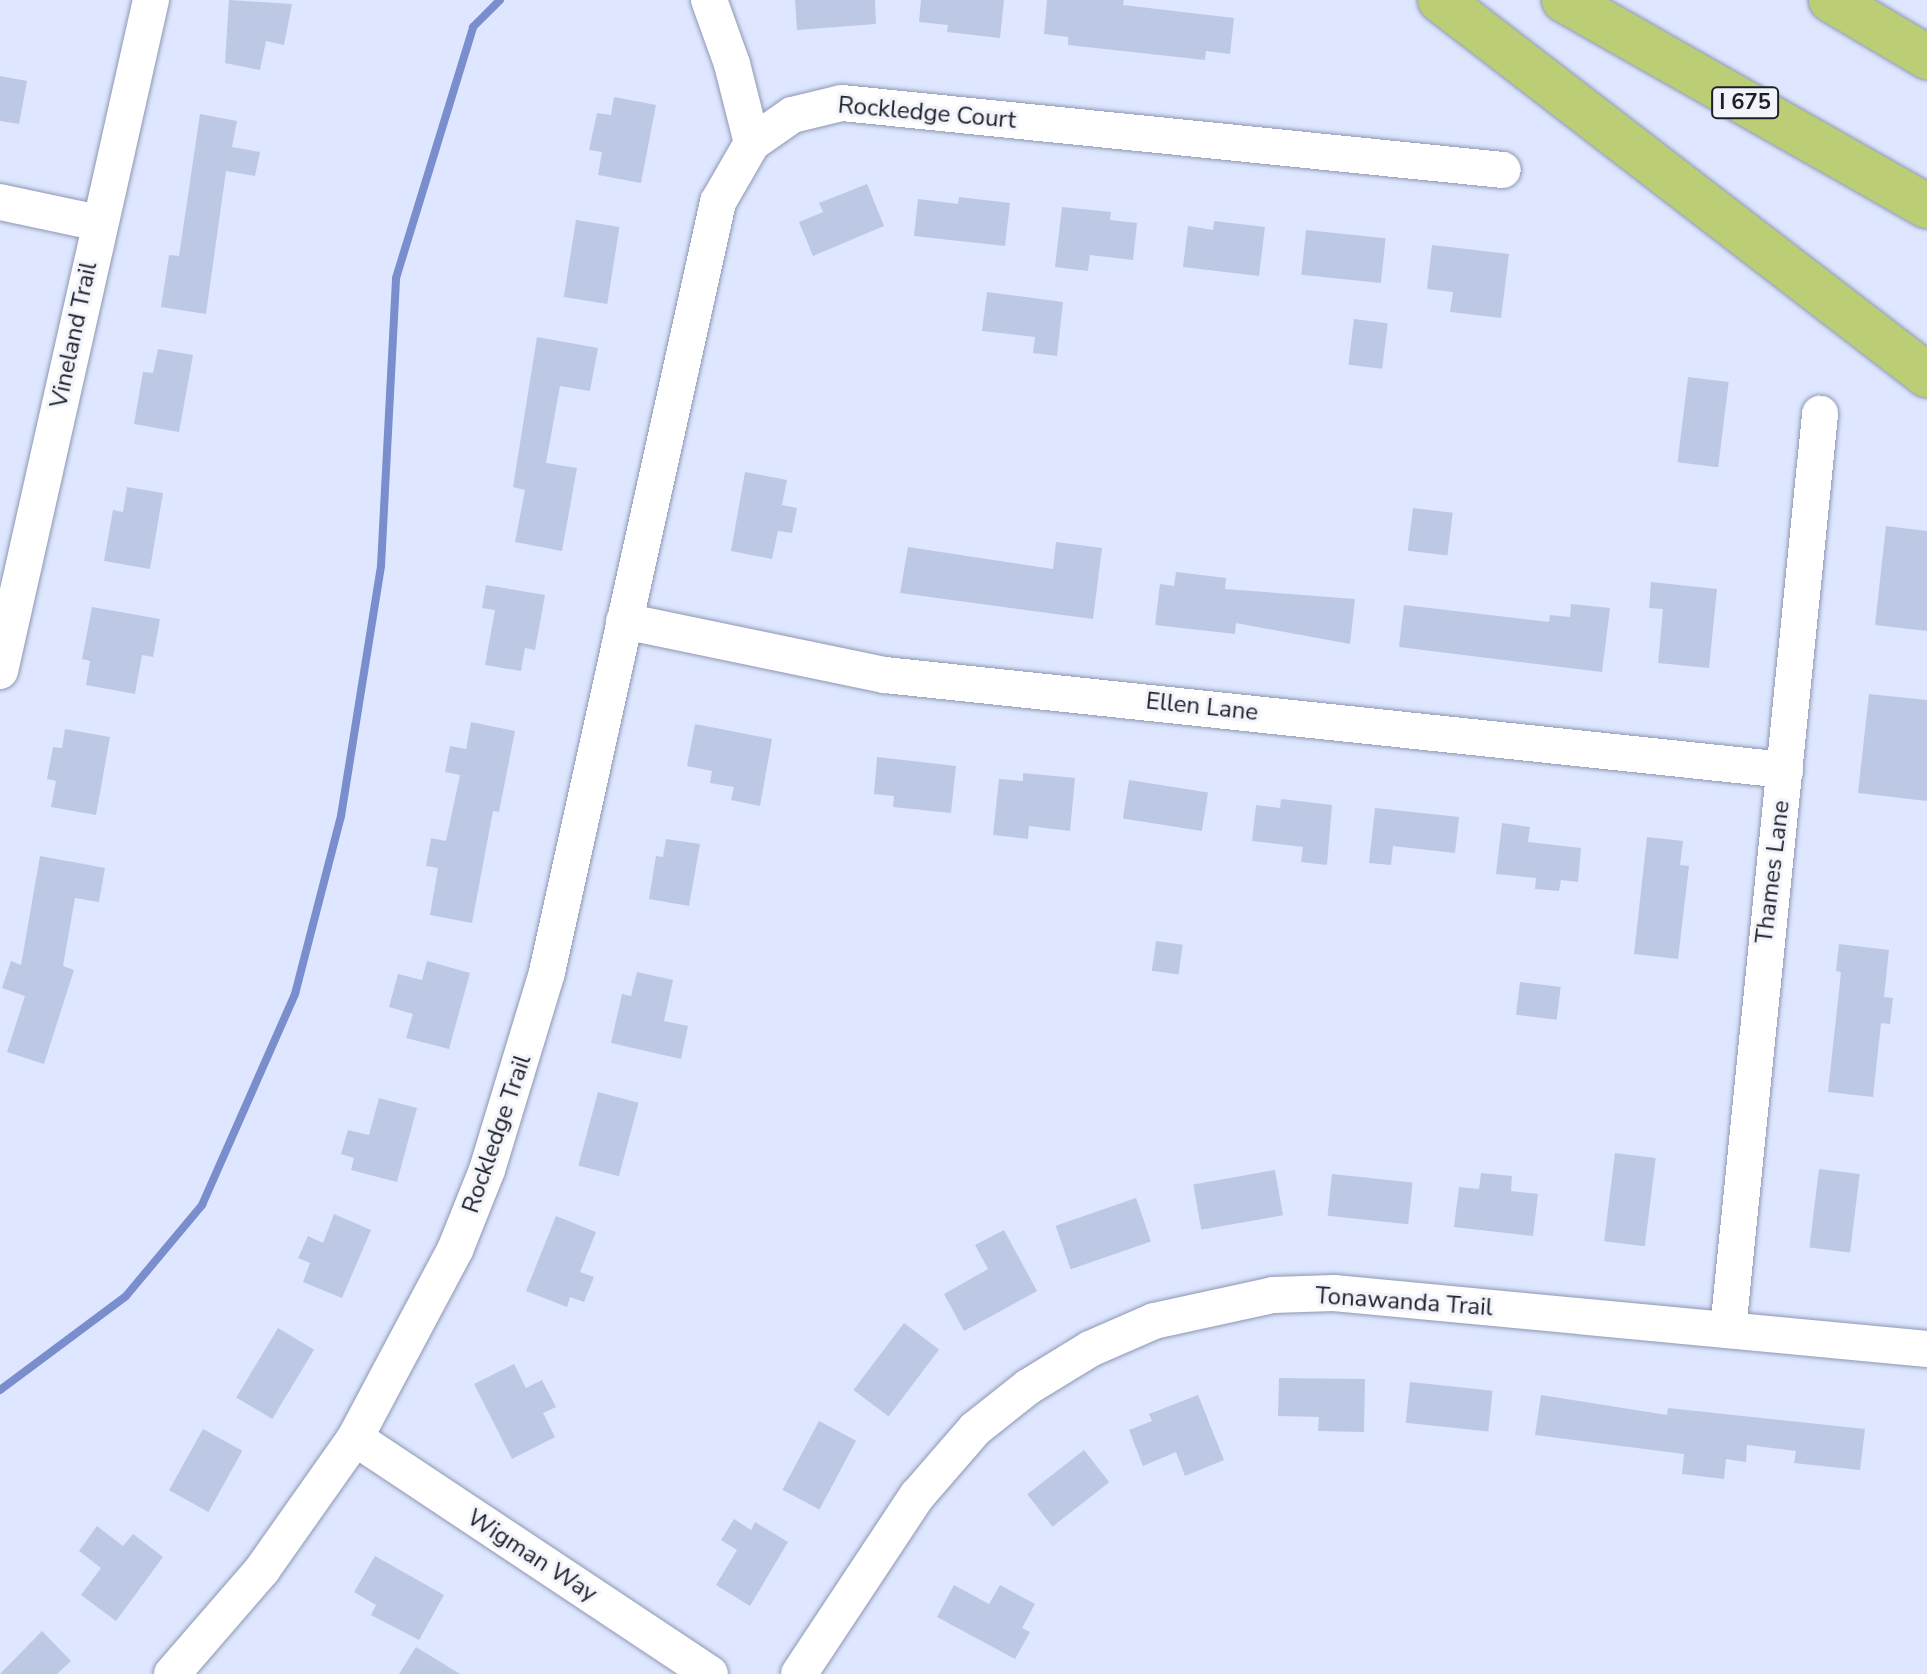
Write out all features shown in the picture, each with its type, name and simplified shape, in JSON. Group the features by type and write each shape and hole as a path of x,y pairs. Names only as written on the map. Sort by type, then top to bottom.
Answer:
{"highway":[{"path":"1440,0 1927,375"},
{"name":"I 675","path":"1564,0 1927,206"},
{"path":"1831,0 1927,57"}],"street":[{"name":"Vineland Trail","path":"0,671 151,0"},
{"path":"709,0 732,64 752,143"},
{"name":"Rockledge Court","path":"647,518 718,202 752,143 792,115 842,103 1503,170"},
{"path":"0,202 99,223"},
{"name":"Thames Lane","path":"1728,1330 1820,414"},
{"name":"Rockledge Trail","path":"172,1674 262,1570 355,1438 455,1250 506,1116 547,972 647,518"},
{"name":"Ellen Lane","path":"624,621 885,675 1785,770"},
{"name":"Tonawanda Trail","path":"799,1674 917,1496 975,1429 1028,1387 1090,1349 1154,1321 1243,1300 1334,1293 1927,1349"},
{"name":"Wigman Way","path":"355,1438 710,1674"}],"building":[{"path":"229,0 292,4 284,45 266,41 260,70 225,63"},
{"path":"795,0 875,0 876,24 797,30"},
{"path":"921,0 1004,0 1000,38 947,32 948,25 919,22"},
{"path":"1047,0 1124,0 1123,5 1234,18 1230,54 1206,51 1205,60 1068,45 1068,37 1044,34"},
{"path":"0,76 27,81 19,124 0,121"},
{"path":"614,97 656,105 641,183 598,175 602,152 589,150 597,113 611,115"},
{"path":"200,114 237,121 232,147 260,152 255,176 226,171 206,314 161,307 169,255 179,256"},
{"path":"867,184 884,226 813,256 799,222 823,212 819,203"},
{"path":"959,197 1010,203 1005,246 914,236 918,199 958,204"},
{"path":"1062,207 1111,212 1110,220 1137,223 1133,260 1090,255 1088,271 1055,267"},
{"path":"576,220 619,227 607,304 564,297"},
{"path":"1214,221 1265,227 1259,276 1183,267 1188,226 1213,230"},
{"path":"1306,230 1386,238 1381,283 1301,275"},
{"path":"1432,245 1509,254 1501,318 1450,312 1453,292 1427,289"},
{"path":"987,292 1063,302 1057,356 1033,353 1035,337 982,331"},
{"path":"1354,319 1388,323 1382,369 1348,365"},
{"path":"537,337 598,348 590,391 560,386 546,463 577,468 562,551 515,542 525,490 513,487"},
{"path":"158,349 193,355 179,432 134,424 143,372 153,373"},
{"path":"1688,377 1729,382 1718,467 1678,462"},
{"path":"745,472 787,480 782,505 797,508 792,533 778,531 772,559 731,551"},
{"path":"127,487 163,493 150,569 104,561 113,510 123,512"},
{"path":"1413,508 1453,513 1447,556 1408,551"},
{"path":"1886,526 1927,531 1927,631 1875,625"},
{"path":"1056,542 1102,548 1093,619 900,593 908,547 1053,569"},
{"path":"1176,572 1226,578 1225,589 1355,599 1350,644 1236,623 1235,634 1155,625 1160,584 1174,586"},
{"path":"1651,582 1717,589 1709,668 1658,663 1663,609 1649,608"},
{"path":"486,585 545,595 535,650 525,648 521,671 485,665 495,610 482,608"},
{"path":"1571,604 1610,608 1602,672 1399,647 1404,605 1549,622 1550,615 1570,617"},
{"path":"92,607 160,619 153,657 142,655 135,694 86,685 90,661 82,659"},
{"path":"1869,694 1927,700 1927,801 1858,793"},
{"path":"471,722 515,731 499,812 493,811 472,923 430,915 438,868 426,866 431,838 446,841 460,775 445,772 450,746 466,749"},
{"path":"695,724 772,739 760,806 731,800 734,787 710,783 712,771 687,766"},
{"path":"65,729 110,737 96,815 51,807 56,781 47,779 53,747 62,748"},
{"path":"877,757 956,766 951,813 893,807 894,796 874,794"},
{"path":"1023,773 1075,778 1070,831 1029,826 1028,839 993,835 999,779 1023,781"},
{"path":"1129,780 1208,793 1202,831 1123,819"},
{"path":"1281,799 1332,805 1327,865 1301,862 1303,847 1252,841 1256,805 1280,808"},
{"path":"1375,808 1459,817 1455,853 1393,846 1391,865 1369,863"},
{"path":"1502,823 1530,827 1528,842 1581,848 1578,882 1561,880 1559,891 1535,889 1536,878 1496,874"},
{"path":"1647,837 1683,841 1680,865 1689,866 1678,959 1634,954"},
{"path":"666,839 700,844 689,906 649,899 656,856 663,857"},
{"path":"40,856 105,868 99,902 75,898 63,966 74,970 44,1064 7,1052 25,996 2,988 11,961 21,965"},
{"path":"1156,941 1183,945 1179,974 1152,971"},
{"path":"1839,944 1889,950 1884,997 1893,998 1890,1024 1881,1023 1873,1097 1828,1092 1841,972 1836,971"},
{"path":"427,961 470,973 449,1049 406,1038 413,1014 389,1007 398,974 422,980"},
{"path":"637,972 673,980 664,1021 688,1026 681,1059 611,1043 622,994 631,996"},
{"path":"1520,982 1561,987 1557,1020 1516,1015"},
{"path":"598,1092 639,1103 619,1176 578,1165"},
{"path":"379,1098 417,1108 397,1182 351,1170 354,1158 341,1154 348,1130 369,1135"},
{"path":"1615,1153 1656,1158 1645,1246 1604,1241"},
{"path":"1819,1169 1860,1174 1850,1252 1809,1247"},
{"path":"1275,1170 1283,1215 1201,1230 1193,1184"},
{"path":"1481,1173 1512,1176 1511,1191 1538,1194 1533,1236 1454,1227 1459,1187 1479,1189"},
{"path":"1332,1174 1413,1182 1408,1224 1328,1216"},
{"path":"1136,1198 1151,1241 1071,1269 1056,1226"},
{"path":"334,1214 371,1230 342,1298 303,1282 310,1263 298,1258 308,1236 323,1243"},
{"path":"556,1216 596,1232 580,1272 594,1277 584,1302 570,1297 567,1307 526,1291"},
{"path":"1004,1230 1037,1291 964,1331 944,1294 988,1269 975,1245"},
{"path":"904,1323 939,1349 889,1417 853,1390"},
{"path":"278,1328 314,1350 272,1419 236,1397"},
{"path":"514,1364 526,1388 542,1380 556,1407 543,1413 555,1437 512,1459 474,1384"},
{"path":"1279,1378 1365,1379 1364,1432 1318,1431 1319,1417 1278,1416"},
{"path":"1410,1382 1493,1391 1488,1431 1406,1423"},
{"path":"1198,1395 1224,1460 1185,1476 1176,1452 1143,1466 1129,1430 1152,1421 1149,1414"},
{"path":"1541,1395 1667,1415 1668,1408 1865,1429 1860,1470 1794,1463 1796,1451 1747,1445 1746,1462 1726,1459 1724,1479 1682,1474 1684,1454 1535,1435"},
{"path":"819,1421 856,1441 819,1510 782,1490"},
{"path":"203,1429 242,1451 208,1512 169,1490"},
{"path":"1084,1450 1109,1482 1053,1527 1027,1494"},
{"path":"734,1519 751,1530 755,1522 788,1542 750,1606 716,1585 737,1550 721,1540"},
{"path":"97,1526 123,1546 133,1534 163,1557 116,1621 81,1595 101,1568 79,1551"},
{"path":"375,1556 444,1595 419,1640 371,1615 376,1605 354,1592"},
{"path":"954,1585 989,1604 1000,1585 1035,1604 1022,1628 1030,1632 1015,1659 937,1617"},
{"path":"42,1631 71,1661 57,1674 0,1674"},
{"path":"416,1647 460,1674 399,1674"}],"waterway":[{"path":"0,1390 126,1296 202,1205 295,994 341,816 381,566 396,278 473,27 500,0"}]}
